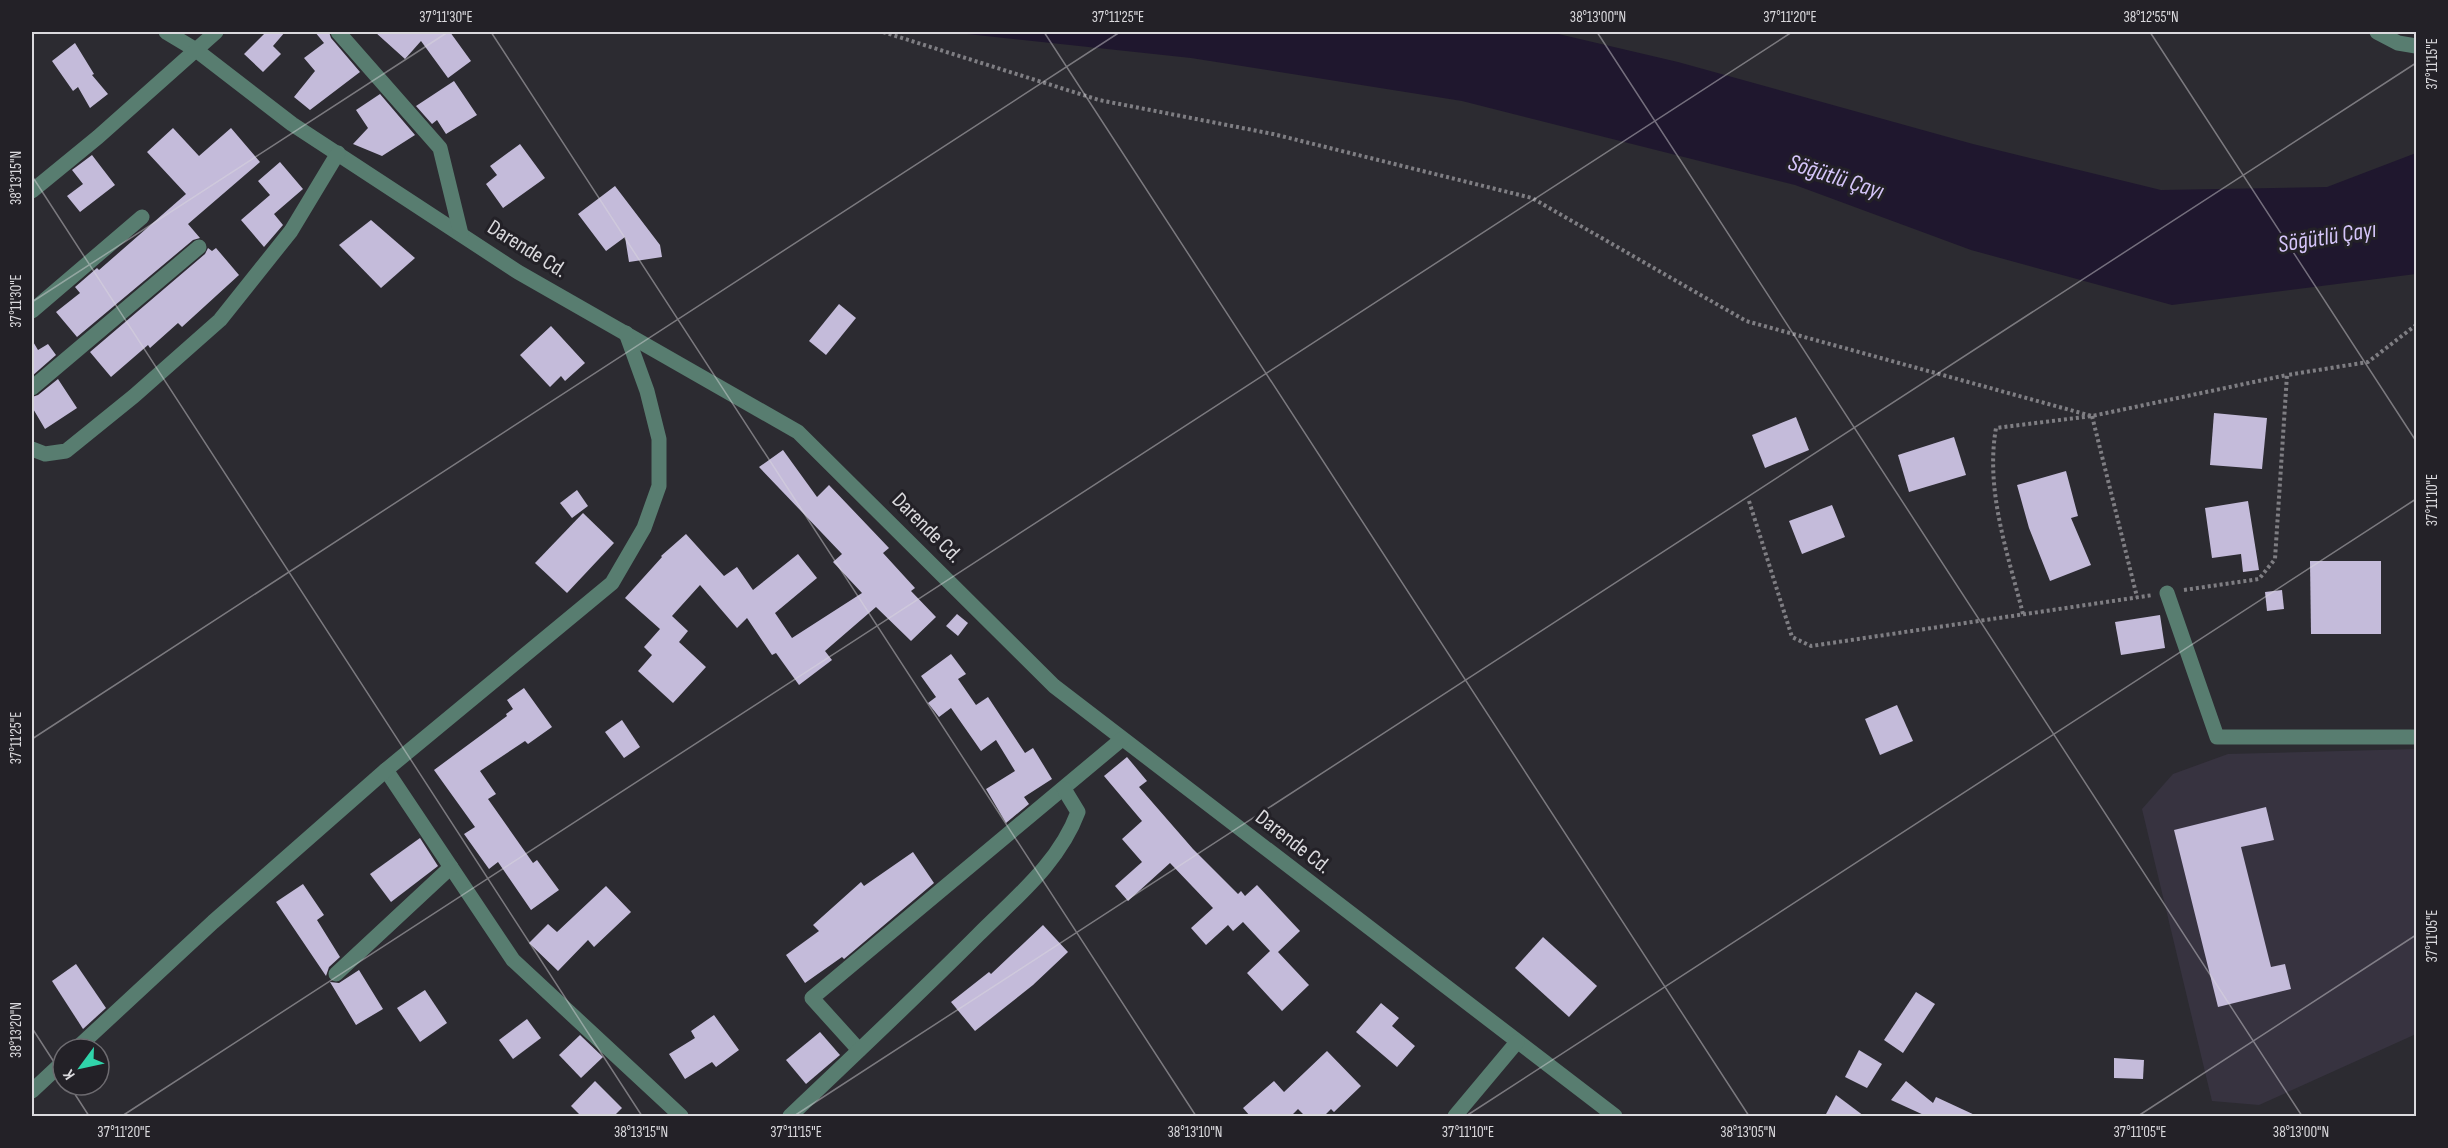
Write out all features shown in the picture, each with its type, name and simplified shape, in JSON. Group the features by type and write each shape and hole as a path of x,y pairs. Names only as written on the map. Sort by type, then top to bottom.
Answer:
{"street":[{"name":"Darende Cd.","path":"166,32 196,50 292,124 518,272 798,432 1054,686 1615,1116"},
{"path":"32,191 98,137 216,32"},
{"path":"338,32 440,148 461,234"},
{"path":"2378,32 2398,43 2416,46"},
{"path":"32,449 45,454 66,452 220,320 291,231 338,153"},
{"path":"32,311 142,217"},
{"path":"32,388 199,248"},
{"path":"89,1037 213,922 386,770 612,583 644,528 659,486 659,439 647,391 626,333"},
{"path":"2167,592 2217,736 2416,737"},
{"path":"859,1050 812,998 1122,739"},
{"path":"386,770 513,960 681,1116"},
{"path":"790,1116 1050,863 1071,830 1078,812 1064,789"},
{"path":"336,974 451,867"},
{"path":"1455,1116 1517,1042"},
{"path":"32,1091 51,1073"}],"path":[{"path":"884,32 1099,100 1273,134 1532,198 1746,321 2092,416"},
{"path":"2023,614 1996,506 1992,450 1996,428 2092,416 2287,375 2368,362 2416,325"},
{"path":"1749,501 1792,637 1811,646 2259,579 2275,559 2287,375"},
{"path":"2092,416 2137,597"}],"shaded area":[{"path":"2416,749 2416,1034 2259,1105 2212,1101 2142,809 2173,774 2228,754"}],"water":[{"name":"Söğütlü Çayı","path":"949,32 1550,32 1678,62 1973,144 2161,190 2327,187 2416,153 2416,274 2172,305 1971,250 1795,185 1462,101 1191,58"}],"building":[{"path":"266,32 285,32 273,46 281,54 263,72 244,54"},
{"path":"315,32 329,32 331,38 360,72 310,110 294,97 315,71 304,58 324,43"},
{"path":"375,32 450,32 471,61 448,78 421,41 405,59"},
{"path":"75,43 94,74 92,75 108,94 90,108 78,87 73,91 52,61"},
{"path":"454,81 477,115 446,134 437,120 432,124 416,106"},
{"path":"380,94 415,135 382,156 353,144 368,128 356,110"},
{"path":"173,128 199,156 231,128 260,162 188,224 200,238 193,240 77,337 56,312 80,293 75,287 97,268 99,270 186,194 147,152"},
{"path":"520,144 545,178 503,208 486,184 497,175 490,166"},
{"path":"92,155 115,185 80,212 67,196 83,184 72,170"},
{"path":"280,162 303,189 274,214 283,225 264,247 241,220 270,195 258,181"},
{"path":"615,186 660,245 662,257 629,262 625,237 606,251 578,214"},
{"path":"371,220 415,258 381,288 339,245"},
{"path":"208,248 212,251 216,248 239,275 182,327 178,323 150,348 148,345 111,377 90,352 205,254"},
{"path":"839,304 856,318 826,355 809,341"},
{"path":"551,326 585,363 565,381 561,376 550,387 520,355"},
{"path":"32,340 38,350 48,344 56,355 32,376"},
{"path":"58,379 77,408 45,429 32,407 32,397"},
{"path":"2214,413 2267,418 2262,469 2210,465"},
{"path":"1796,417 1809,450 1765,468 1752,435"},
{"path":"1954,437 1966,475 1909,492 1898,455"},
{"path":"783,450 817,497 829,485 889,548 883,553 915,588 911,591 936,617 911,641 876,607 825,651 832,660 799,685 776,653 772,655 747,618 737,628 700,585 672,616 688,631 679,642 706,667 673,703 638,671 652,655 644,647 660,629 625,598 661,556 686,534 724,576 737,567 753,590 798,554 817,578 775,613 792,638 862,593 833,562 842,554 759,467"},
{"path":"2066,471 2078,516 2071,518 2091,565 2050,581 2029,528 2017,485"},
{"path":"577,490 588,506 572,518 560,503"},
{"path":"2248,501 2259,570 2243,572 2241,554 2212,558 2205,508"},
{"path":"1832,505 1845,537 1802,554 1789,521"},
{"path":"583,513 614,543 567,593 535,563"},
{"path":"2310,561 2381,561 2381,634 2311,634"},
{"path":"2282,590 2284,609 2267,611 2265,592"},
{"path":"957,614 968,623 958,636 946,626"},
{"path":"2160,615 2165,648 2121,655 2115,622"},
{"path":"951,654 966,674 958,679 976,705 988,697 1025,753 1033,748 1052,779 1024,797 1029,804 1006,823 986,789 1015,771 996,740 981,751 951,708 939,717 928,703 936,697 921,676"},
{"path":"524,688 552,727 528,744 525,741 480,771 496,794 488,799 533,863 537,860 559,890 531,910 498,862 489,869 464,834 475,827 434,770 507,716 506,714 513,709 507,700"},
{"path":"1897,705 1913,741 1880,755 1865,719"},
{"path":"622,720 640,747 624,758 605,732"},
{"path":"1127,757 1147,781 1139,787 1193,849 1238,894 1241,891 1245,896 1257,885 1300,931 1278,952 1309,985 1282,1011 1247,973 1270,951 1243,922 1233,931 1228,925 1206,945 1191,928 1213,908 1170,863 1128,901 1115,886 1142,862 1122,839 1142,821 1104,776"},
{"path":"2266,807 2274,840 2241,847 2271,967 2285,964 2291,989 2218,1007 2174,830"},
{"path":"420,838 438,866 391,902 370,874"},
{"path":"913,852 934,883 844,959 842,957 805,983 786,955 819,931 813,925 861,882 864,886"},
{"path":"303,884 324,915 317,920 340,957 329,967 326,976 276,902"},
{"path":"606,886 631,912 594,947 588,940 558,971 529,943 548,924 557,932"},
{"path":"1043,925 1068,952 1033,985 975,1031 951,1002 989,972 991,974"},
{"path":"1543,937 1597,986 1569,1017 1515,968"},
{"path":"76,964 106,1008 83,1029 52,981"},
{"path":"359,970 383,1009 356,1025 330,982 339,983"},
{"path":"425,990 447,1023 420,1042 397,1008"},
{"path":"1916,992 1935,1004 1903,1053 1884,1040"},
{"path":"1381,1003 1399,1018 1392,1026 1415,1046 1397,1067 1356,1032"},
{"path":"714,1015 739,1050 716,1067 712,1062 685,1079 669,1054 695,1038 691,1031"},
{"path":"527,1019 541,1038 513,1059 499,1040"},
{"path":"820,1032 840,1055 806,1084 786,1060"},
{"path":"580,1035 603,1057 581,1078 559,1055"},
{"path":"1859,1050 1882,1064 1867,1088 1845,1077"},
{"path":"1327,1051 1361,1086 1334,1112 1331,1109 1324,1116 1305,1116 1298,1109 1291,1116 1250,1116 1243,1108 1274,1081 1284,1092"},
{"path":"2114,1058 2144,1060 2143,1079 2114,1078"},
{"path":"595,1081 622,1108 614,1116 581,1116 571,1106"},
{"path":"1906,1081 1933,1103 1936,1097 1977,1116 1926,1116 1891,1100"},
{"path":"1836,1095 1864,1116 1825,1116"}]}
